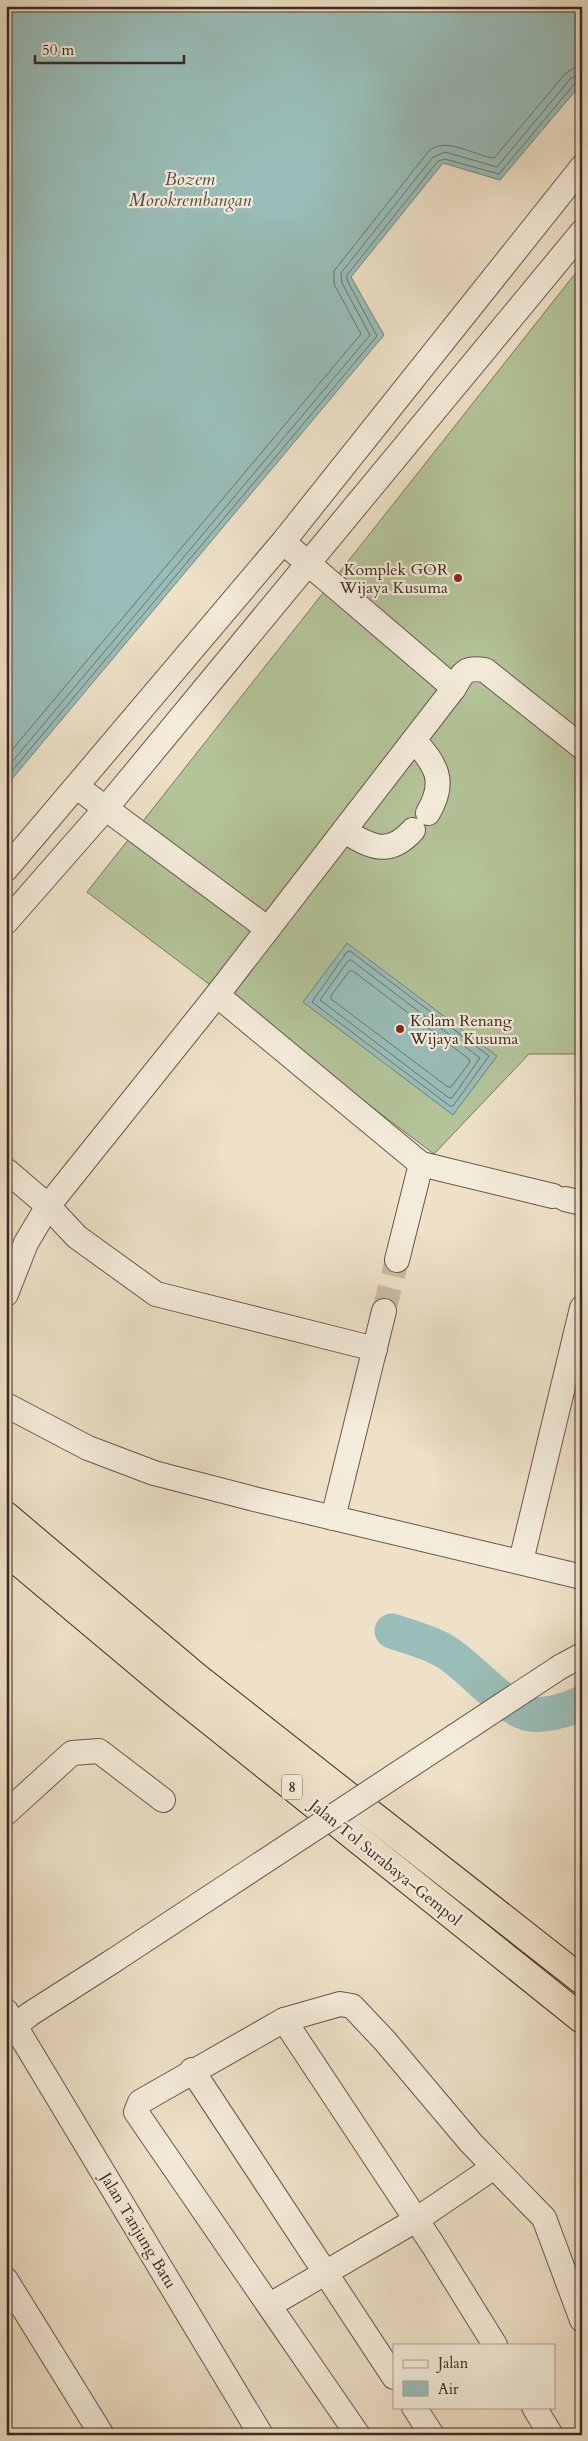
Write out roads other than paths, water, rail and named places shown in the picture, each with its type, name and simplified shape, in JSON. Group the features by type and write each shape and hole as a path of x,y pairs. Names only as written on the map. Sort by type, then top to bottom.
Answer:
{"highway":[{"name":"Jalan Tol Surabaya–Gempol","path":"6,1516 195,1676 582,1980"},
{"name":"Jalan Tol Surabaya–Gempol","path":"6,1551 173,1691 582,2019"}],"lane":[{"path":"6,869 282,542 582,167"},
{"path":"6,922 106,808 582,232"},
{"path":"282,542 454,688"},
{"path":"201,639 228,661"},
{"path":"6,1294 26,1243 48,1206 217,995 454,688 463,672 472,668 484,670 582,746"},
{"path":"344,831 368,846 389,847 403,841 420,822 436,798 438,780 432,760 414,740"},
{"path":"77,787 268,929"},
{"path":"217,995 421,1164 567,1200"},
{"path":"398,1260 421,1164"},
{"path":"6,1170 48,1206 77,1237 156,1294 375,1349"},
{"path":"521,1561 582,1308"},
{"path":"333,1518 384,1311"},
{"path":"6,1405 88,1448 154,1474 582,1577"},
{"path":"9,2023 113,1961 560,1667 582,1655"},
{"path":"6,1813 72,1753 99,1751 163,1800"},
{"path":"358,2435 136,2112 140,2102 192,2070 284,2020 340,2004 352,2006 385,2041 471,2143 544,2218 582,2320"},
{"path":"284,2020 416,2220 494,2344"},
{"name":"Jalan Tanjung Batu","path":"9,2023 261,2435"},
{"path":"192,2070 393,2375"},
{"path":"270,2305 416,2220 494,2167"},
{"path":"6,2280 102,2435"},
{"path":"415,2408 432,2435"},
{"path":"535,2408 551,2435"}],"water":[{"name":"Bozem Morokrembangan","path":"6,6 582,6 582,83 500,180 443,163 351,277 384,335 6,786"},
{"name":"Kolam Renang Wijaya Kusuma","path":"347,943 497,1056 453,1115 303,1002"}],"waterway":[{"path":"392,1631 440,1648 506,1702 526,1713 547,1714 562,1711 582,1703"}],"tunnel":[{"path":"384,1311 397,1260"}],"place":[{"name":"Komplek GOR Wijaya Kusuma","path":"458,578"},
{"name":"Kolam Renang Wijaya Kusuma","path":"400,1029"}]}
